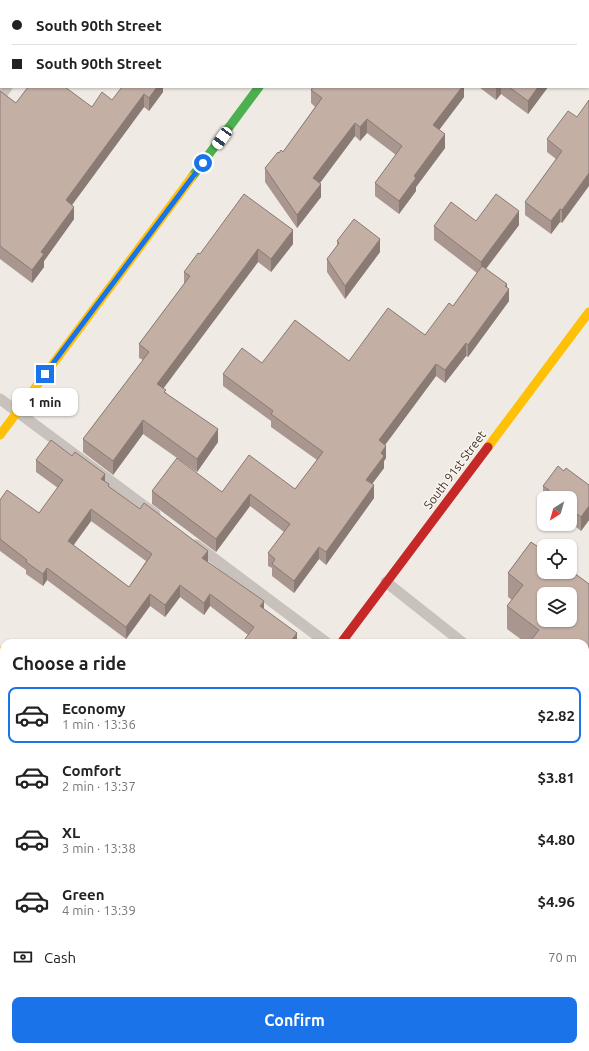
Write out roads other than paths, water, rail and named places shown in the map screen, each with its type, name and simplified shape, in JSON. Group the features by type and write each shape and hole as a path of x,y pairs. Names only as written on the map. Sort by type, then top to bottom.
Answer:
{"street":[{"path":"0,435 258,88"},
{"name":"South 91st Street","path":"344,639 589,312"}],"lane":[{"path":"0,97 6,88"},
{"path":"0,399 163,520"},
{"path":"188,539 321,639"},
{"path":"386,582 458,639"}]}
